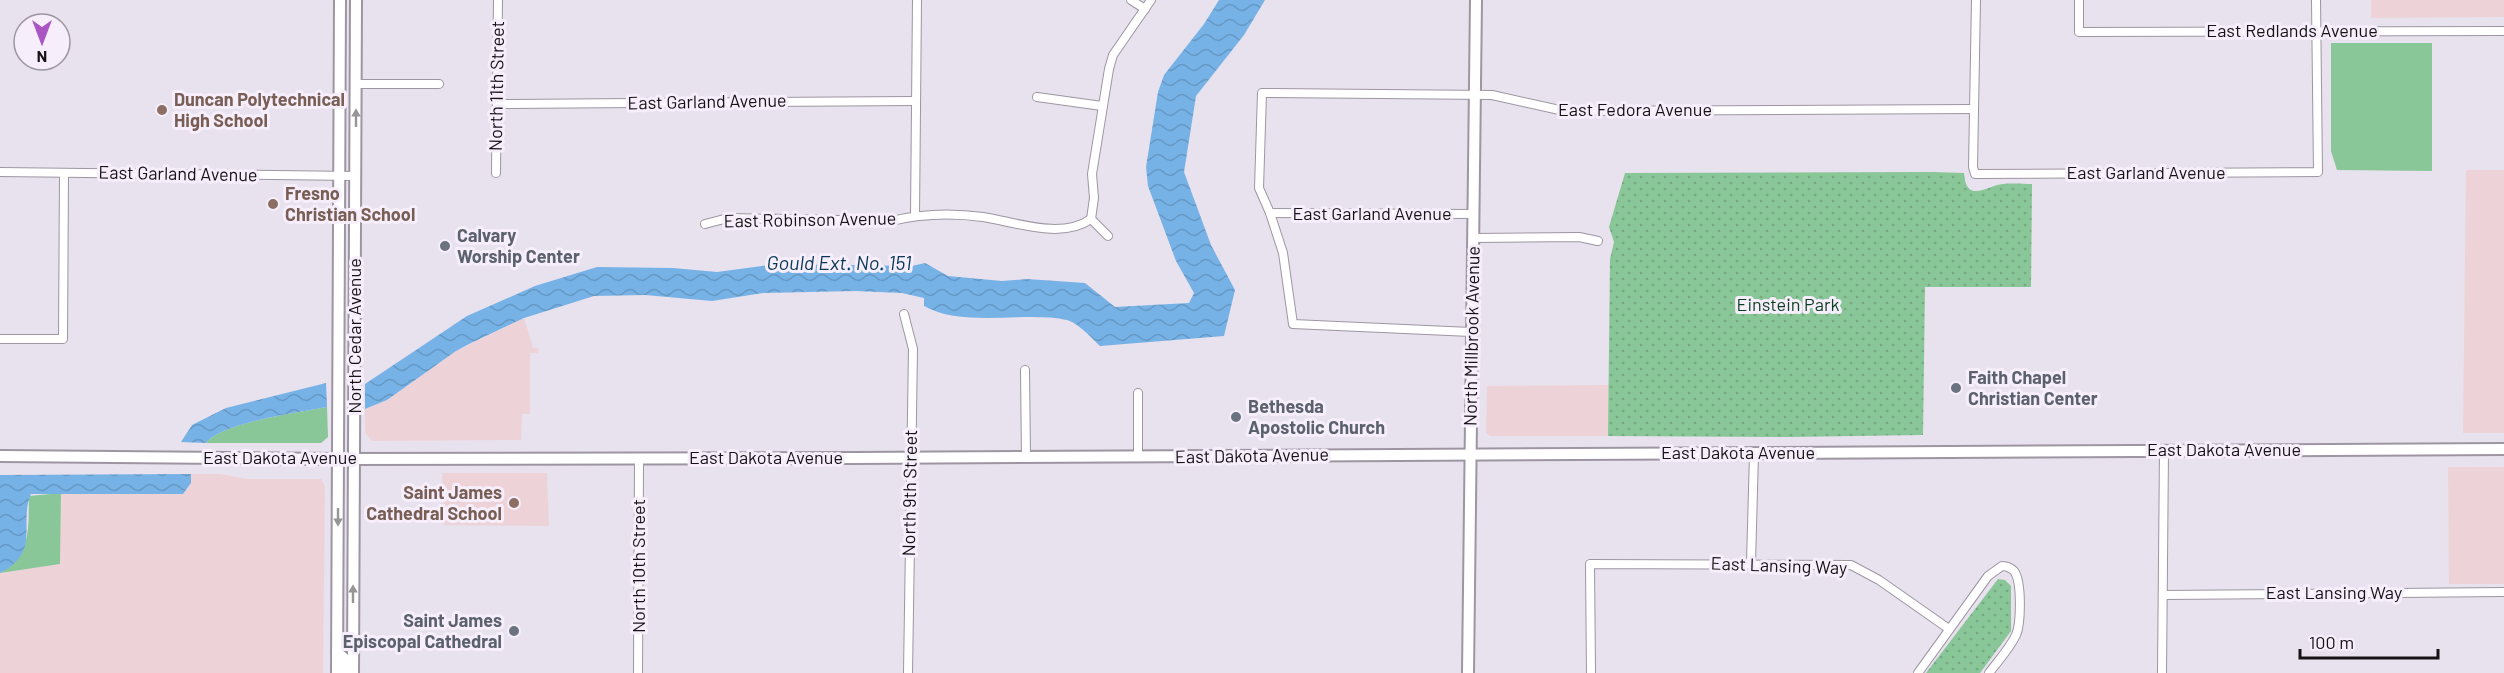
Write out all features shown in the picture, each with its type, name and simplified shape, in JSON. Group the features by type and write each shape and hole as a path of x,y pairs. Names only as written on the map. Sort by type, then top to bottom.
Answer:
{"street":[{"name":"North Cedar Avenue","path":"337,673 340,0"},
{"name":"North Cedar Avenue","path":"353,673 356,0"},
{"name":"North 11th Street","path":"496,173 498,0"},
{"path":"917,0 915,216 982,217 1037,227 1060,228 1083,225 1091,219 1094,198 1092,174 1102,106 1113,55 1151,0"},
{"path":"1131,0 1145,9"},
{"name":"North Millbrook Avenue","path":"1468,673 1476,0"},
{"path":"1974,109 1976,0"},
{"name":"East Redlands Avenue","path":"2079,0 2079,32 2504,31"},
{"path":"2316,0 2316,31"},
{"name":"East Garland Avenue","path":"1974,109 1973,167 1975,174 2318,172 2316,31"},
{"path":"356,84 439,84"},
{"name":"East Fedora Avenue","path":"1270,213 1259,188 1262,93 1476,94 1513,98 1544,108 1564,111 1974,109"},
{"path":"1037,97 1102,106"},
{"name":"East Garland Avenue","path":"497,104 916,100"},
{"name":"East Garland Avenue","path":"0,172 356,176"},
{"path":"0,339 63,339 64,173"},
{"name":"East Garland Avenue","path":"1270,213 1474,214"},
{"path":"1270,213 1283,253 1293,324 1471,332"},
{"name":"East Robinson Avenue","path":"705,224 728,218 891,221 915,216"},
{"path":"1091,219 1108,236"},
{"name":"East Garland Avenue","path":"1474,238 1579,237 1598,242"},
{"name":"North 9th Street","path":"904,314 913,349 908,673"},
{"path":"1025,370 1026,457"},
{"path":"1138,393 1138,457"},
{"name":"East Dakota Avenue","path":"0,456 338,459 911,458 2504,449"},
{"path":"2162,673 2164,450"},
{"path":"1751,563 1754,454"},
{"name":"North 10th Street","path":"638,673 639,458"},
{"name":"East Lansing Way","path":"1591,673 1590,564 1851,565 1880,580 1949,629"},
{"path":"1918,673 1994,570 2002,566 2013,569 2019,583 2019,628 2016,636 1989,673"},
{"name":"East Lansing Way","path":"2163,595 2504,592"},
{"path":"337,652 344,658 345,673"}],"shaded area":[{"path":"2371,0 2504,0 2504,17 2371,18"},
{"path":"2466,170 2504,170 2504,433 2463,433"},
{"path":"524,318 533,348 539,348 538,353 530,353 530,414 522,414 521,440 372,441 365,433 365,409 387,400 456,351"},
{"path":"1609,385 1608,436 1490,436 1486,433 1487,386"},
{"path":"2448,467 2504,467 2504,584 2449,584"},
{"path":"442,473 547,473 549,526 444,525"},
{"path":"191,474 220,474 247,479 321,479 325,486 323,673 0,673 0,573 60,564 61,493 183,494 191,483"}],"green space":[{"path":"2331,43 2432,43 2432,171 2337,170 2331,151"},
{"name":"Einstein Park","path":"1625,173 1964,173 1966,183 1973,191 2003,184 2032,184 2031,287 1925,287 1923,435 1608,436 1610,259 1614,242 1609,227"},
{"path":"327,407 328,437 321,443 206,443 214,436 243,424"},
{"path":"61,493 60,564 0,573 18,557 23,549 28,530 29,496"},
{"path":"1998,579 2005,580 2011,586 2011,631 1980,673 1926,673"}],"water":[{"path":"1219,0 1265,0 1244,35 1196,96 1184,172 1211,245 1235,290 1224,336 1100,346 1080,327 1067,320 957,316 939,313 924,306 924,298 902,293 855,291 763,293 712,301 645,295 594,296 524,318 469,344 387,400 365,409 365,384 467,316 535,286 597,267 673,268 717,272 778,264 912,266 925,263 948,276 1002,281 1027,279 1085,283 1115,307 1189,303 1194,293 1176,261 1148,186 1146,167 1158,92 1164,75 1204,24"},
{"path":"326,383 327,407 243,424 214,436 206,443 181,442 192,425 226,408"},
{"path":"191,474 191,483 183,494 31,494 25,546 21,556 13,565 0,573 0,475"}],"place":[{"name":"Duncan Polytechnical High School","path":"162,110"},
{"name":"Fresno Christian School","path":"273,204"},
{"name":"Calvary Worship Center","path":"445,246"},
{"name":"Faith Chapel Christian Center","path":"1956,388"},
{"name":"Bethesda Apostolic Church","path":"1236,417"},
{"name":"Saint James Cathedral School","path":"514,503"},
{"name":"Saint James Episcopal Cathedral","path":"514,631"}],"water label":[{"name":"Gould Ext. No. 151","path":"839,263"}]}
